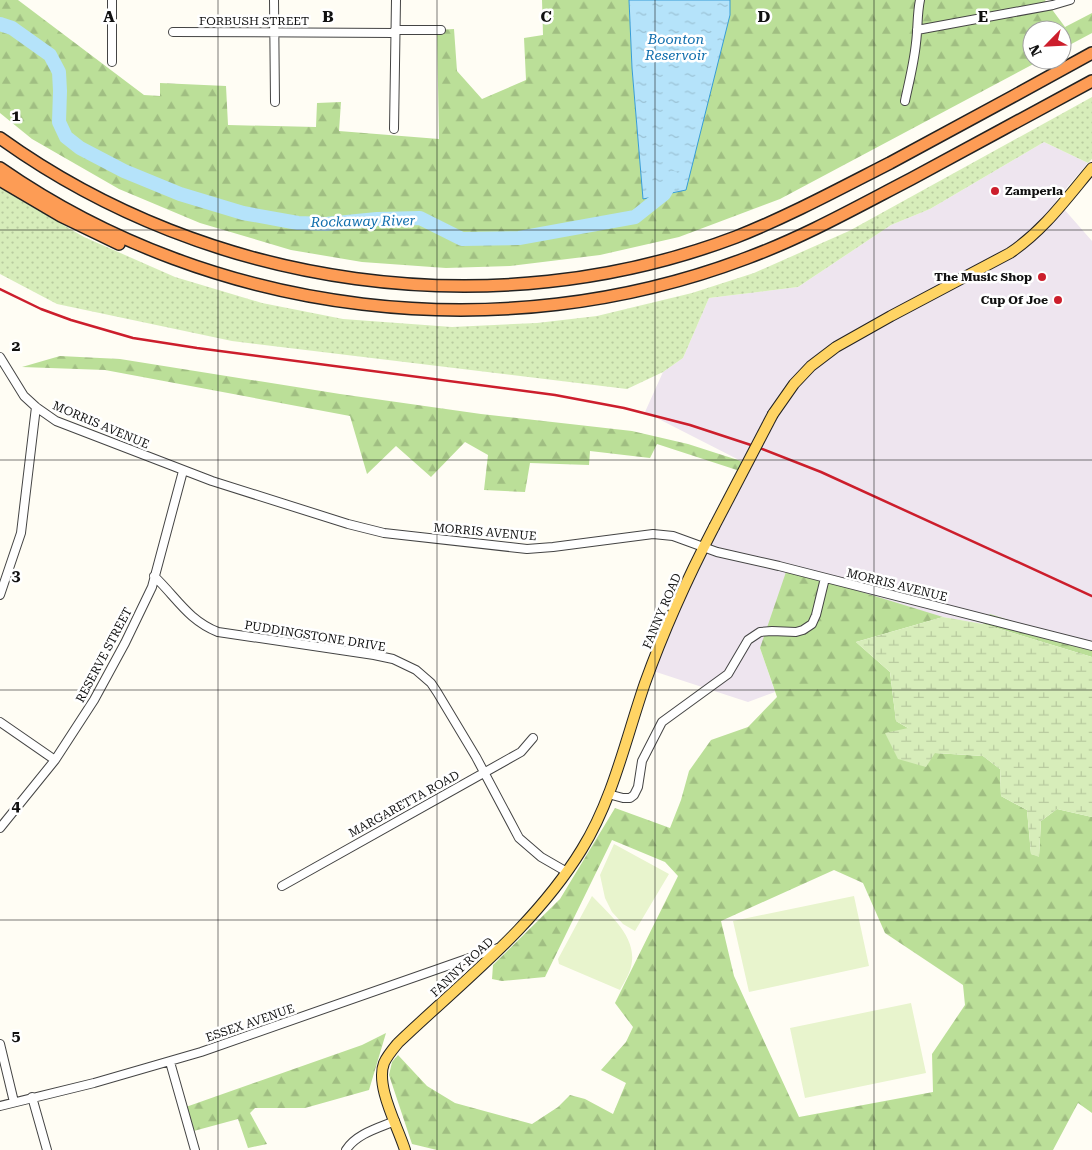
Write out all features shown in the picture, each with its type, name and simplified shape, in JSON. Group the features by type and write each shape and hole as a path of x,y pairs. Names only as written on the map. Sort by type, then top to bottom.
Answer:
{"highway":[{"path":"0,138 53,174 126,212 201,243 254,259 333,276 388,283 469,286 524,284 640,266 710,246 761,226 835,192 1092,53"},
{"path":"0,180 61,216 112,241 177,265 302,295 413,310 498,310 553,306 637,291 744,260 796,238 846,213 1092,81"},
{"path":"0,168 40,194 116,234 193,266 248,282"}],"main road":[{"name":"FANNY ROAD","path":"405,1150 382,1083 382,1073 386,1058 398,1043 520,929 567,872 595,826 608,794 646,682 685,588 714,527 773,414 794,384 811,366 836,347 913,303 1010,253 1025,242 1039,231 1092,168"}],"street":[{"path":"112,0 112,62"},
{"path":"274,0 275,102"},
{"path":"394,129 396,0"},
{"path":"905,101 913,63 917,12 920,0"},
{"path":"917,30 1053,5 1070,0"},
{"name":"FORBUSH STREET","path":"173,32 395,32 441,30"},
{"name":"MORRIS AVENUE","path":"0,357 21,392 36,407 56,421 183,471 348,524 384,533 527,549 658,534 673,536 704,547 1092,646"},
{"path":"0,596 21,533 36,407"},
{"name":"RESERVE STREET","path":"0,828 55,760 94,700 125,643 152,587 183,471"},
{"name":"PUDDINGSTONE DRIVE","path":"154,576 191,617 200,624 218,632 374,655 402,663 416,670 431,683 437,692 484,772 519,838 541,856 567,872"},
{"path":"608,794 623,798 634,796 638,787 642,761 662,722 728,674 748,640 761,632 796,632 812,624 816,616 825,578"},
{"path":"0,722 55,760"},
{"name":"MARGARETTA ROAD","path":"282,886 521,752 534,738"},
{"name":"ESSEX AVENUE","path":"0,1106 170,1062 502,947"},
{"path":"0,1044 14,1102"},
{"path":"170,1062 195,1150"},
{"path":"32,1098 47,1150"},
{"path":"346,1150 360,1136 395,1121"}],"shaded area":[{"path":"1044,142 1088,163 1056,200 1092,241 1092,647 990,615 983,624 943,617 760,648 775,692 748,702 650,670 743,462 645,412 663,372 683,358 709,298 798,287 891,225 930,209"}],"green space":[{"path":"0,0 18,0 144,95 160,96 160,83 226,86 228,125 316,127 317,103 341,102 339,131 439,139 437,30 454,29 457,71 482,99 526,80 524,38 543,35 542,0 629,0 632,68 643,198 730,15 730,0 1045,0 1060,20 1022,20 1022,70 780,199 679,237 600,255 510,266 446,268 362,262 291,250 200,223 119,189 32,139 0,113"},
{"path":"1092,13 1092,33 1072,44 1072,23"},
{"path":"1092,97 1092,159 1088,163 1044,142 930,209 891,225 798,287 709,298 683,358 663,372 627,389 232,341 57,304 0,274 0,188 84,237 175,277 262,303 343,319 452,327 537,323 597,316 692,293 754,273 849,231"},
{"path":"60,356 120,359 481,414 632,431 688,444 744,462 740,471 657,444 650,458 590,451 589,465 530,463 525,492 484,490 488,455 465,442 431,477 396,446 367,474 350,416 105,370 22,367"},
{"path":"787,569 943,617 856,642 890,672 896,721 908,728 935,753 983,756 1000,769 1001,796 1027,810 1031,854 1039,856 1041,821 1057,809 1092,817 1092,1113 1078,1103 1053,1150 437,1150 412,1144 389,1075 392,1062 398,1055 427,1086 455,1103 532,1124 558,1107 570,1095 585,1099 613,1114 626,1083 601,1070 626,1042 633,1027 615,1003 678,876 665,862 612,840 545,977 502,981 492,979 493,965 560,899 615,808 670,828 681,800 689,771 711,740 748,727 777,697 760,648","holes":["834,870 863,883 885,933 963,985 965,1005 932,1054 933,1092 799,1117 734,976 721,921"]},
{"path":"990,614 1092,647 1092,657 983,624"},
{"path":"943,617 983,624 1092,657 1092,817 1057,809 1041,821 1039,857 1031,854 1027,810 1001,796 1000,769 983,756 935,753 926,767 898,759 885,733 908,728 896,721 890,672 856,642"},
{"path":"614,844 669,874 635,931 623,924 612,912 605,898 600,875"},
{"path":"592,896 625,933 632,951 632,961 628,976 620,990 559,964 558,959"},
{"path":"854,896 869,966 749,992 733,921"},
{"path":"911,1003 926,1073 805,1098 790,1028"},
{"path":"386,1033 369,1090 305,1108 255,1108 250,1113 267,1144 248,1148 238,1119 190,1132 183,1108 362,1045"}],"water":[{"name":"Boonton Reservoir","path":"629,0 730,0 730,15 686,190 643,199 632,68"}],"waterway":[{"name":"Rockaway River","path":"0,24 12,28 50,55 59,72 59,122 66,137 80,148 124,171 180,194 243,213 298,223 326,224 377,219 420,218 462,239 519,238 635,217 664,194 673,178"}],"railway":[{"path":"0,289 41,309 133,338 555,395 624,408 690,425 757,447 821,472 1092,596"}],"place":[{"name":"Zamperla","path":"995,191"},
{"name":"The Music Shop","path":"1042,277"},
{"name":"Cup Of Joe","path":"1058,300"}]}
